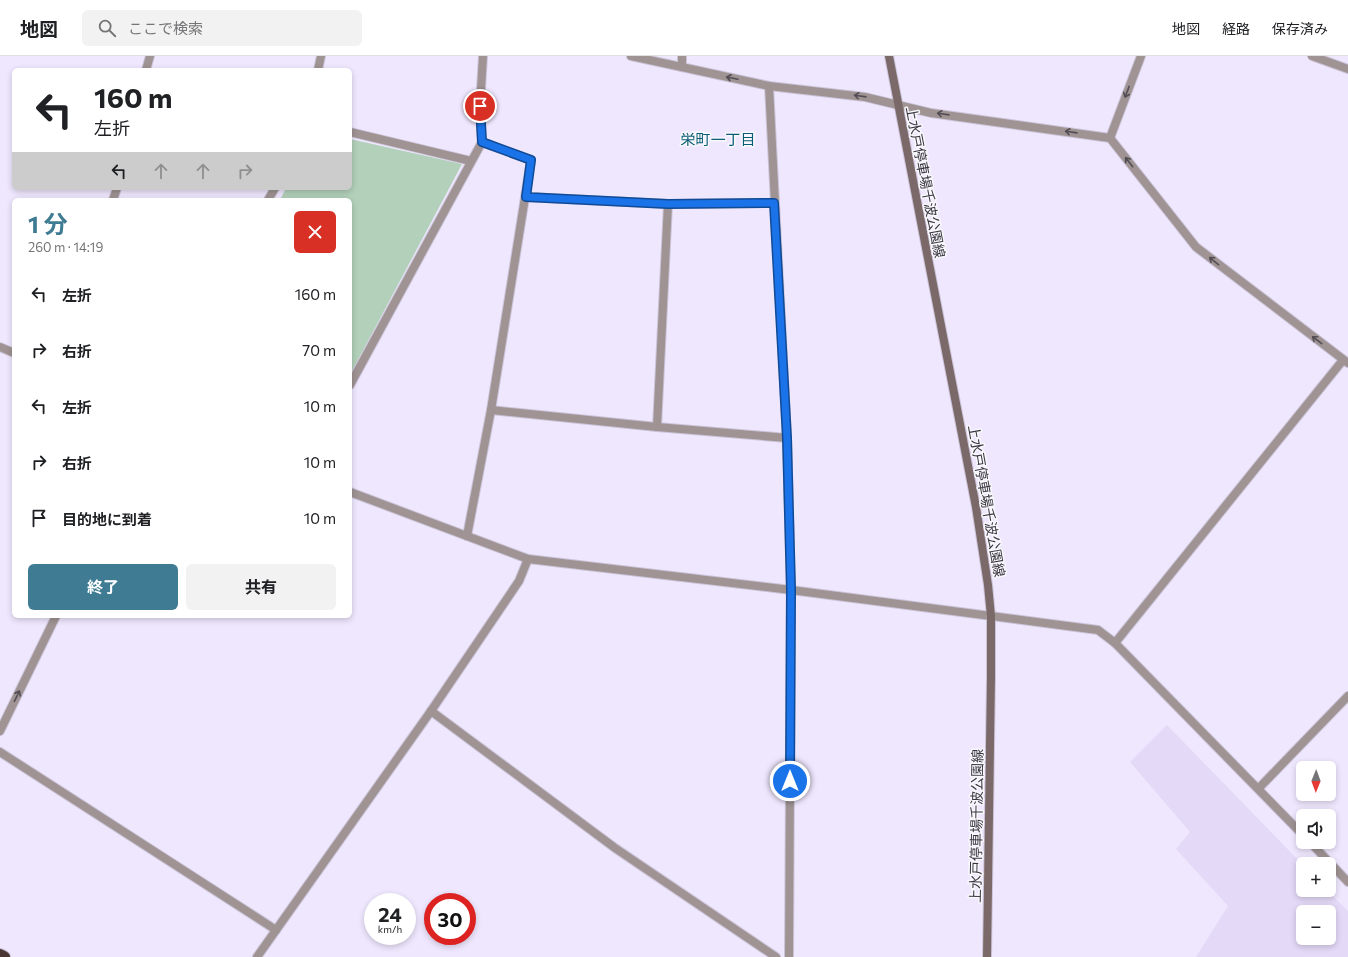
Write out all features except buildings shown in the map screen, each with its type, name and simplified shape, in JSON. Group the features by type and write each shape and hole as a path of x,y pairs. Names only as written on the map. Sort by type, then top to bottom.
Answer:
{"highway":[{"path":"0,955 4,957"}],"main road":[{"name":"上水戸停車場千波公園線","path":"889,56 976,507 986,570 991,616 987,957"}],"street":[{"path":"147,68 150,56"},
{"path":"318,68 320,56"},
{"path":"352,381 482,142 480,106 484,56"},
{"path":"631,56 769,86 865,97 932,113 1110,138 1196,246 1346,361 1115,643"},
{"path":"682,56 682,68"},
{"path":"1110,138 1141,56"},
{"path":"1312,56 1348,69"},
{"path":"769,86 787,438 791,590 790,957"},
{"path":"352,132 471,161"},
{"path":"468,536 491,410 531,160 482,142"},
{"path":"526,197 668,204 774,203"},
{"path":"657,427 668,204"},
{"path":"0,347 12,352"},
{"path":"491,410 657,427 787,438"},
{"path":"352,493 528,559 791,590 1098,630 1115,643 1296,828"},
{"path":"257,957 431,711 519,580 528,559"},
{"path":"0,731 55,618"},
{"path":"1258,788 1348,696"},
{"path":"431,711 615,848 776,957"},
{"path":"0,752 276,930"},
{"path":"1317,849 1348,882"}],"shaded area":[{"path":"1167,725 1296,858 1296,897 1334,897 1348,911 1348,957 1196,957 1228,906 1176,849 1190,832 1130,762"}],"green space":[{"path":"352,139 462,164 352,371 352,198 281,198 285,190 352,190"}],"district":[{"name":"栄町一丁目","path":"718,139"}],"route":[{"path":"480,106 482,142 531,160 526,197 668,204 774,203 787,438 791,590 790,781"}]}
